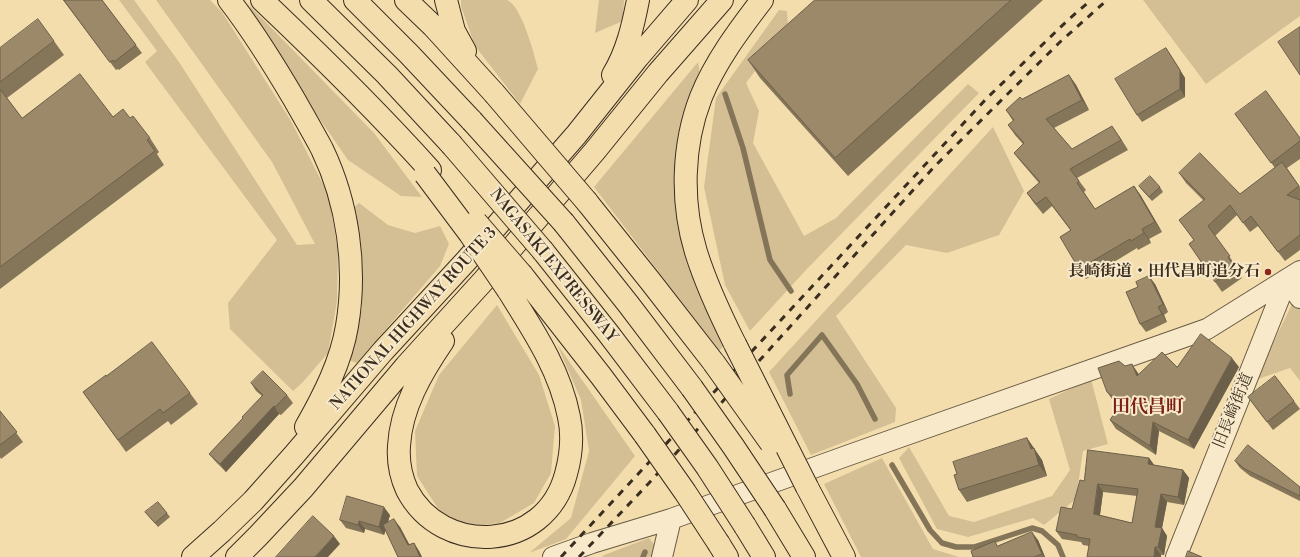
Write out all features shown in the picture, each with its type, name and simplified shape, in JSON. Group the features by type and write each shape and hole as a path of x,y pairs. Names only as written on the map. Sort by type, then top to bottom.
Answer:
{"highway":[{"path":"229,0 287,86 322,150 334,179 343,209 349,241 351,270 347,327 331,380 301,435 253,501"},
{"path":"262,0 356,91 428,172 470,234 515,283 554,315 645,435 685,492 723,551"},
{"name":"NAGASAKI EXPRESSWAY","path":"311,0 387,75 451,144 543,252 608,333 668,412 707,467 764,557"},
{"name":"NAGASAKI EXPRESSWAY","path":"355,0 409,54 472,121 564,223 692,388 733,446 804,557"},
{"path":"406,0 433,26 494,93 587,202 652,282 714,363 805,489"},
{"path":"446,0 454,31 466,52 494,93"},
{"path":"576,135 614,72 627,45 634,22 638,0"},
{"name":"NATIONAL HIGHWAY ROUTE 3","path":"193,557 253,501 294,456 383,351 466,261 576,135 638,57 687,0"},
{"name":"NATIONAL HIGHWAY ROUTE 3","path":"237,557 303,488 406,366 485,279 594,152 658,73 722,0"},
{"path":"762,0 740,29 712,73 701,97 693,122 687,156 686,200 696,251 710,292 805,489 843,557"},
{"path":"485,279 431,359 416,385 401,427 399,446 400,466 404,483 411,498 422,514 434,526 450,535 466,540 485,541 503,539 520,532 533,523 556,499 564,482 569,461 571,440 569,418 564,395 533,330 515,283"}],"street":[{"path":"553,557 592,543 671,519 1207,330 1293,275 1300,298"},
{"name":"旧長崎街道","path":"1176,557 1293,275"},
{"path":"662,557 671,519"}],"shaded area":[{"path":"119,0 134,0 179,62 297,245 315,244 272,162 156,0 210,0 222,12 291,121 329,196 338,251 337,301 328,353 303,382 293,391 230,329 228,303 277,240 145,62 157,51"},
{"path":"461,0 507,0 518,11 527,31 538,69 520,104 475,46 461,6"},
{"path":"599,0 624,0 623,21 595,33"},
{"path":"1143,0 1300,0 1300,16 1206,84"},
{"path":"247,3 374,133 422,197 401,196 348,160 312,108"},
{"path":"779,10 787,11 788,27 746,83 759,111 753,143 804,236 836,218 968,84 979,93 805,271 750,331 725,285 704,187 716,98"},
{"path":"698,62 700,74 682,117 674,183 687,264 726,343 719,351 594,187"},
{"path":"993,127 1024,191 999,235 947,253 906,245 836,316 896,408 895,422 811,455 769,372"},
{"path":"359,203 388,225 415,233 440,226 449,244 440,266 357,363 348,360 362,308 361,252 353,208"},
{"path":"1294,300 1300,309 1300,381 1290,368 1255,380"},
{"path":"497,305 539,375 555,426 551,473 534,503 500,523 468,527 439,510 417,476 415,431 439,375"},
{"path":"557,344 635,456 566,539 529,553 571,518 589,451 581,400"},
{"path":"1091,379 1108,444 1083,451 1076,499 1044,525 1033,518 968,537 937,529 899,458 909,447 949,516 974,522 1052,496 1070,470 1049,399"},
{"path":"882,458 933,549 959,557 861,557 824,484"},
{"path":"649,538 657,548 654,557 602,557 604,555"}],"building":[{"path":"64,0 102,0 136,45 114,62 113,60 110,62"},
{"path":"815,0 1011,0 835,158 748,60"},
{"path":"38,19 54,41 0,82 0,48"},
{"path":"1300,27 1300,75 1278,42"},
{"path":"1166,48 1180,70 1180,89 1137,115 1115,79"},
{"path":"80,74 113,117 123,109 130,118 133,116 150,138 147,140 155,151 0,267 0,89 22,118"},
{"path":"1069,75 1082,100 1046,119 1072,149 1112,126 1121,140 1070,169 1079,181 1077,183 1095,209 1134,186 1155,222 1142,229 1144,233 1131,241 1130,239 1079,269 1060,237 1071,230 1046,197 1036,204 1027,193 1040,182 1014,153 1024,143 1008,125 1014,120 1006,110 1020,97 1022,99"},
{"path":"1266,91 1300,138 1300,141 1271,163 1235,114"},
{"path":"1200,153 1240,194 1282,162 1299,186 1287,195 1300,200 1300,235 1278,252 1251,216 1243,223 1230,205 1208,226 1230,256 1228,257 1235,268 1215,282 1189,244 1194,240 1179,220 1205,199 1179,173"},
{"path":"1150,176 1160,187 1149,197 1139,186"},
{"path":"1149,276 1163,304 1158,307 1162,314 1140,324 1126,292 1138,287 1136,282"},
{"path":"1201,334 1232,358 1188,440 1153,422 1150,446 1110,420 1121,403 1107,392 1098,368 1119,361 1125,366 1132,364 1137,376 1162,352 1177,367"},
{"path":"152,342 190,393 163,413 160,409 118,440 83,392"},
{"path":"263,371 287,395 275,407 274,406 220,464 209,454 263,395 251,383"},
{"path":"1275,376 1294,401 1267,422 1248,397"},
{"path":"0,411 17,432 0,445"},
{"path":"1027,438 1031,449 1034,448 1039,465 959,490 954,475 957,474 953,462"},
{"path":"1248,445 1300,487 1300,496 1245,469 1235,461"},
{"path":"1088,450 1149,458 1148,464 1183,470 1178,497 1161,494 1155,527 1162,528 1158,547 1155,547 1154,557 1087,557 1090,539 1056,531 1061,507 1072,509 1080,480 1084,481","holes":["1098,484 1138,489 1132,523 1094,514"]},
{"path":"347,496 384,507 379,527 359,521 358,525 340,520"},
{"path":"158,502 167,513 155,523 145,512"},
{"path":"313,516 334,536 315,557 276,557"},
{"path":"394,519 408,545 414,543 420,557 398,557 383,525"},
{"path":"1032,532 1042,554 1034,557 973,557 971,551 995,541 997,546"},
{"path":"1188,551 1202,557 1186,557"}],"waterway":[{"path":"725,94 743,148 770,260 791,291"},
{"path":"790,394 787,375 822,335 857,384 875,419"},
{"path":"892,465 930,530 942,543 956,547 974,547 1032,528 1042,531 1058,545 1063,557"},
{"path":"643,557 645,552"}],"railway":[{"path":"561,557 987,98 1068,20 1091,0"},
{"path":"579,557 649,483 934,167 1060,42 1107,0"}],"place":[{"name":"長崎街道・田代昌町追分石","path":"1268,272"}],"district":[{"name":"田代昌町","path":"1148,408"}]}
